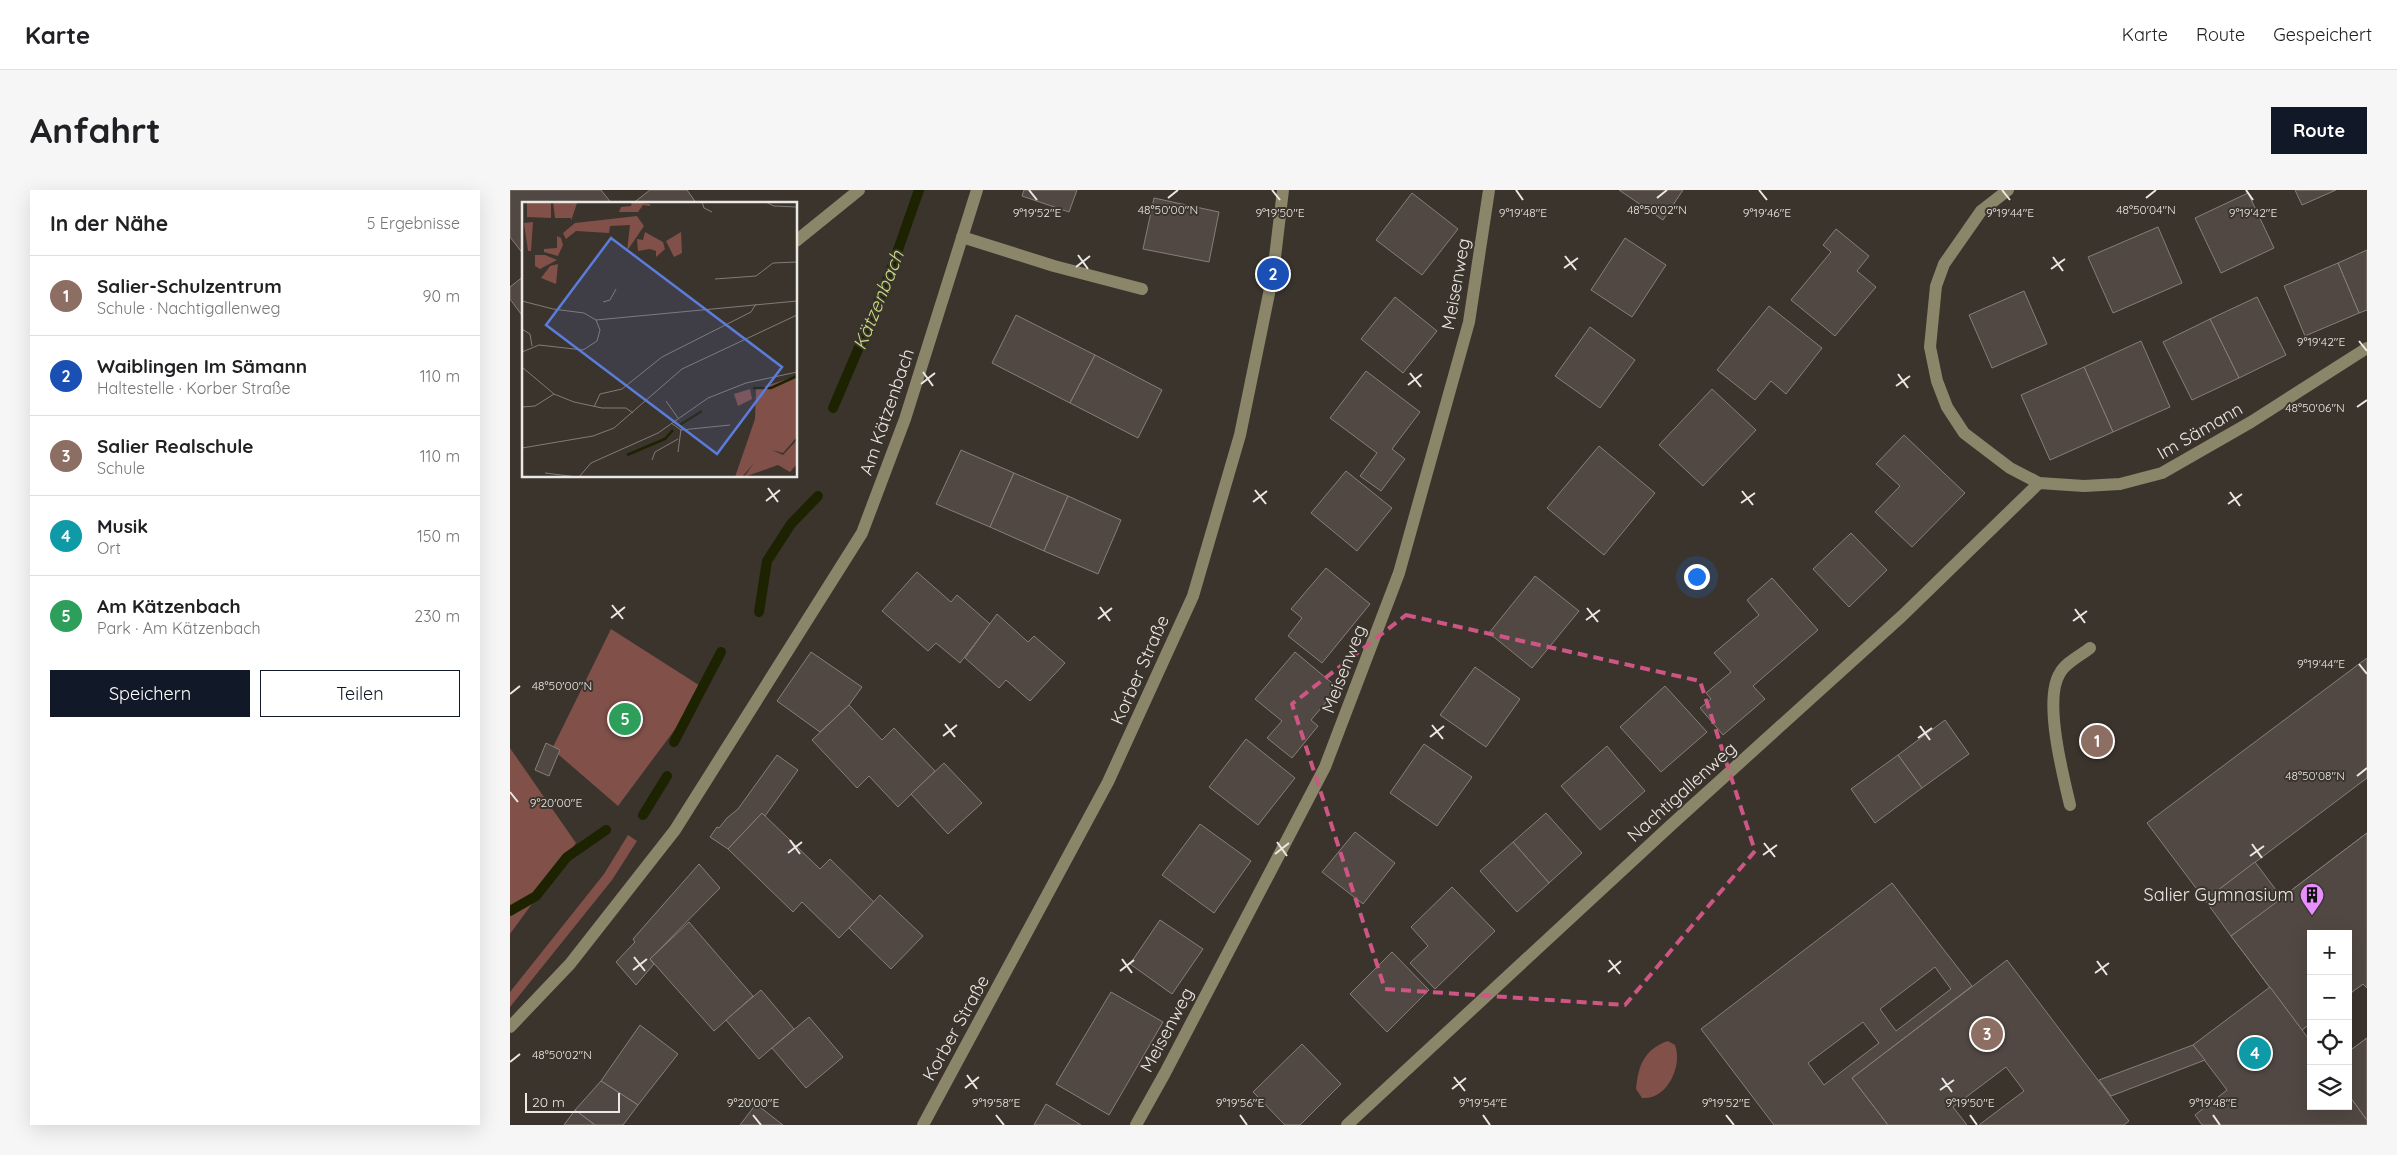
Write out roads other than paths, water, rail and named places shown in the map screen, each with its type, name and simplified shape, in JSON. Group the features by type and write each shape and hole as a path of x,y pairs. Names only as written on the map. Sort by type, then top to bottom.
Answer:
{"street":[{"path":"798,239 858,190"},
{"name":"Am Kätzenbach","path":"510,1027 570,964 675,830 862,533 905,419 976,190"},
{"name":"Korber Straße","path":"923,1125 1108,782 1192,596 1240,435 1273,274 1283,190"},
{"name":"Meisenweg","path":"1136,1125 1325,767 1399,574 1469,322 1489,190"},
{"name":"Im Sämann","path":"2008,190 1981,211 1944,264 1936,286 1930,347 1937,381 1947,407 1964,433 2010,468 2039,483 2084,486 2120,484 2162,473 2250,422 2367,348"},
{"path":"962,237 1054,266 1142,289"},
{"name":"Nachtigallenweg","path":"1347,1125 1670,826 1902,616 2039,483"},
{"path":"2070,806 2056,737 2052,699 2060,672 2090,648"}],"waterway":[{"name":"Kätzenbach","path":"833,408 886,284 919,190"},
{"name":"Kätzenbach","path":"759,612 767,561 791,524 818,496"},
{"name":"Kätzenbach","path":"674,742 721,652"},
{"name":"Kätzenbach","path":"643,815 667,776"},
{"name":"Kätzenbach","path":"510,911 536,896 567,857 606,830"}],"place":[{"name":"Waiblingen Im Sämann","path":"1273,274"},
{"name":"Am Kätzenbach","path":"625,719"},
{"name":"Salier-Schulzentrum","path":"2097,741"},
{"name":"Salier Gymnasium","path":"2312,916"},
{"name":"Salier Realschule","path":"1987,1034"},
{"name":"Musik","path":"2255,1053"}]}
